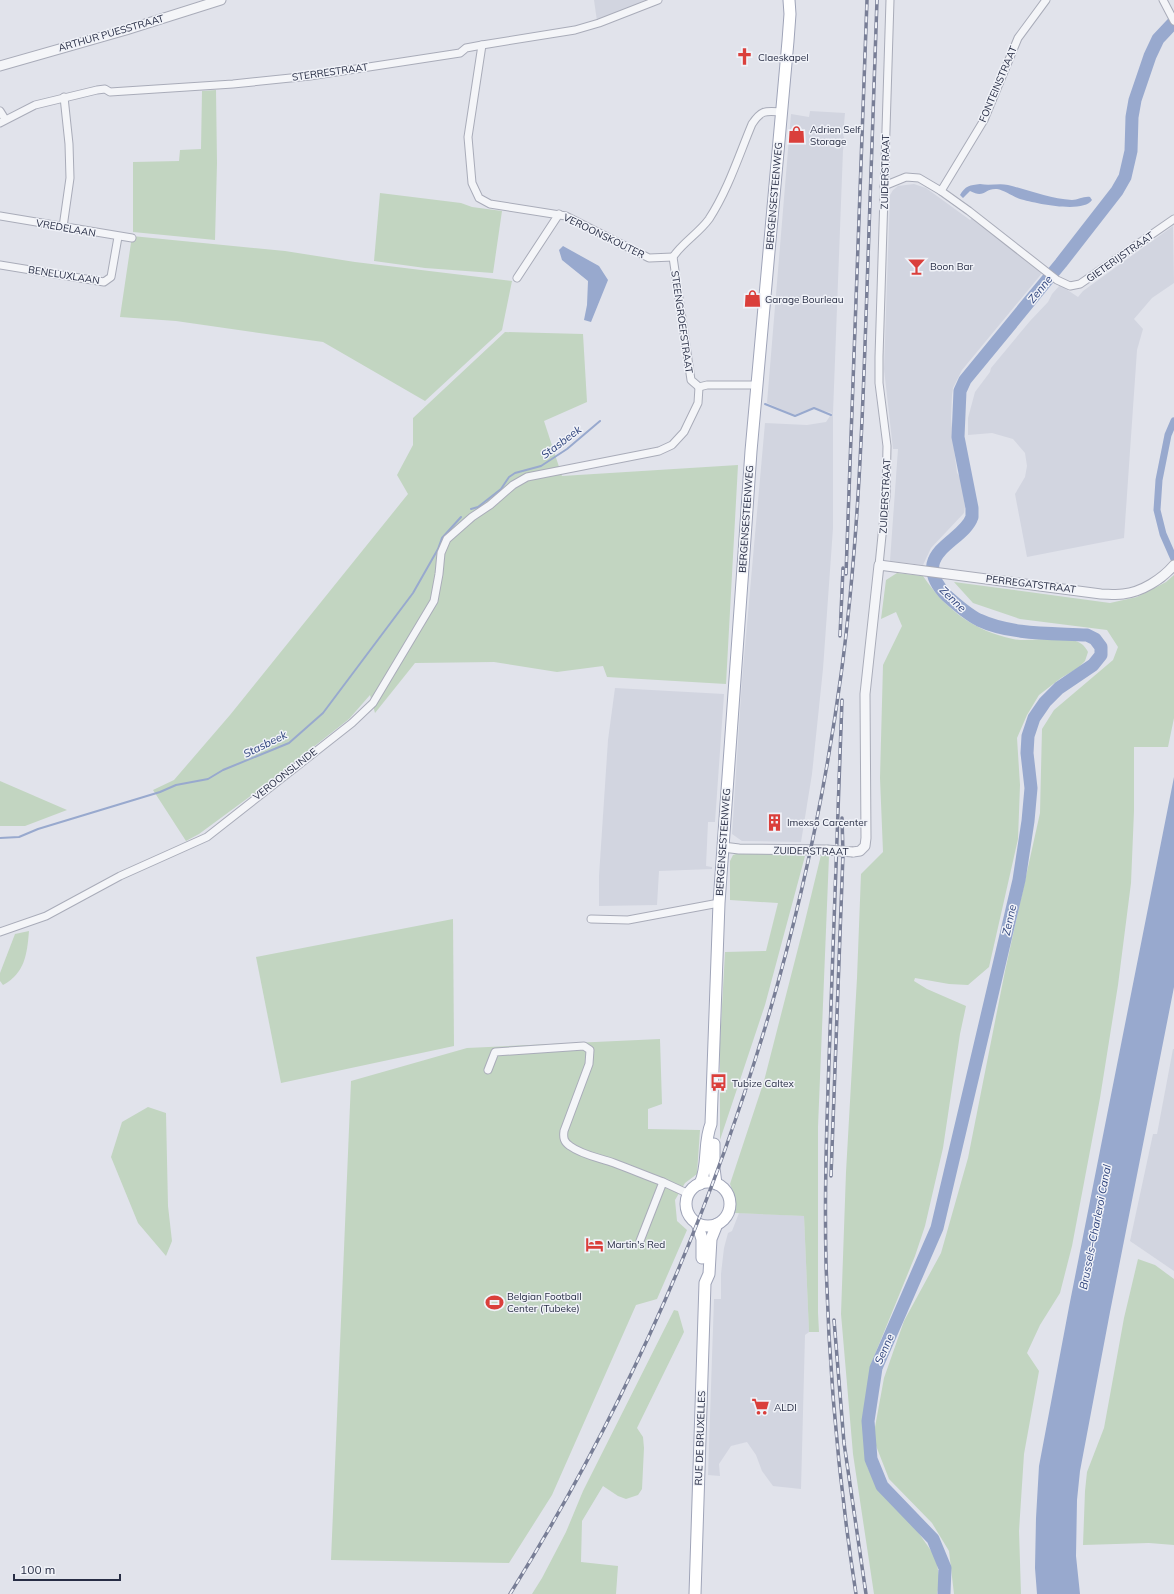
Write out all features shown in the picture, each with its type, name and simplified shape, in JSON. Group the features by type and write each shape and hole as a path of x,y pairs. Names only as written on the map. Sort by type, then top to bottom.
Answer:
{"main road":[{"name":"BERGENSESTEENWEG","path":"711,1124 713,1039 722,847 757,385 788,41 790,14 789,0"},
{"path":"700,1184 705,1169 707,1132 711,1124"},
{"path":"689,1194 696,1186 700,1184 708,1182 716,1184 714,1168 714,1133 711,1124"},
{"name":"RUE DE BRUXELLES","path":"695,1594 705,1283 708,1274 711,1239 717,1224 726,1216 729,1204 726,1192 716,1184"},
{"name":"RUE DE BRUXELLES","path":"689,1194 686,1199 687,1210 689,1216 698,1223 703,1248 702,1274 705,1283"},
{"path":"698,1223 704,1226 717,1224"}],"street":[{"name":"ARTHUR PUESSTRAAT","path":"0,66 126,30 221,0"},
{"name":"STERRESTRAAT","path":"3,121 36,105 105,89 110,92 166,89 310,76 460,53 466,48 575,30 600,23 658,0"},
{"name":"ZUIDERSTRAAT","path":"722,847 739,849 827,850 853,852 860,851 865,846 865,694 880,565 886,496 887,446 879,376 890,0"},
{"name":"FONTEINSTRAAT","path":"941,191 984,120 1018,38 1046,0"},
{"path":"1163,0 1174,21"},
{"name":"VEROONSKOUTER","path":"482,45 468,137 472,183 480,198 490,204 566,216 649,258 673,257"},
{"path":"63,228 70,178 69,144 64,98"},
{"path":"0,111 3,121"},
{"name":"STEENGROEFSTRAAT","path":"699,387 691,380 690,376 673,257 676,252 710,218 724,191 752,124 758,116 767,111 782,112"},
{"path":"884,186 906,178 919,178 941,191"},
{"name":"GIETERIJSTRAAT","path":"941,191 1057,280 1070,286 1080,284 1174,220"},
{"name":"VEROONSKOUTER","path":"517,278 559,214"},
{"name":"VREDELAAN","path":"0,216 63,228 132,238"},
{"name":"BENELUXLAAN","path":"0,265 104,282 111,277 118,237"},
{"path":"699,387 707,385 757,385"},
{"name":"VEROONSLINDE","path":"0,932 46,916 120,876 207,837 263,791 352,723 373,703 434,601 439,574 440,553 447,539 472,517 490,505 513,485 526,477 659,451 670,447 684,432 693,415 698,403 699,387"},
{"name":"PERREGATSTRAAT","path":"880,565 1101,594 1124,594 1149,585 1171,569"},
{"path":"591,919 628,920 719,903"},
{"path":"488,1070 495,1052 584,1046 590,1050 589,1064 564,1131 564,1141 571,1147 588,1155 617,1164 689,1194"},
{"path":"640,1241 663,1182"}],"shaded area":[{"path":"594,0 652,0 597,21"},
{"path":"810,111 845,113 833,413 833,528 823,669 812,774 801,842 742,841 732,834 742,680 765,423 807,425 826,422 832,413 812,408 794,415 767,403 791,114 809,117"},
{"path":"914,184 926,188 970,220 973,217 1043,272 962,370 953,388 951,418 957,473 960,477 965,507 964,513 931,548 923,565 890,561 898,449 893,449 884,369 890,195 898,186"},
{"path":"1173,226 1174,283 1152,298 1134,319 1143,329 1137,350 1124,538 1027,557 1015,494 1025,477 1027,466 1025,453 1013,439 992,433 968,435 968,418 975,392 990,372 991,368 1030,321 1048,302 1052,294 1060,285 1078,297 1083,291"},
{"path":"615,688 724,694 715,822 708,822 706,866 712,867 712,869 659,871 657,905 599,906 599,876 608,740"},
{"path":"1173,1049 1174,1271 1130,1241 1153,1134 1157,1134"},
{"path":"739,1213 804,1216 809,1332 805,1335 801,1489 773,1486 762,1471 756,1455 747,1442 731,1446 719,1464 720,1476 708,1475 714,1299 721,1299 721,1274 724,1248 728,1233 732,1231"}],"green space":[{"path":"216,90 217,163 215,240 133,232 133,162 179,161 180,150 201,149 202,91"},
{"path":"380,193 461,203 472,207 502,211 493,273 425,268 374,261"},
{"path":"132,236 285,251 355,262 512,281 502,330 425,401 323,342 176,321 120,317"},
{"path":"505,332 583,334 587,402 544,421 562,476 738,465 726,684 607,677 603,666 557,672 494,662 415,663 375,713 370,695 349,719 256,792 199,834 186,841 153,790 174,780 230,715 408,494 397,475 413,445 413,418"},
{"path":"897,573 923,576 941,599 951,608 973,624 986,630 1013,639 1021,640 1059,639 1076,641 1083,645 1088,652 1085,661 1078,668 1061,678 1039,695 1027,715 1017,738 1020,785 1018,839 989,967 968,985 949,984 915,978 914,981 927,989 966,1006 960,1034 943,1148 925,1226 915,1256 871,1364 865,1418 867,1466 878,1489 916,1529 936,1558 940,1582 937,1594 874,1594 853,1454 841,1314 846,1172 857,978 861,874 883,852 880,778 883,665 902,626 896,612 881,619 886,580"},
{"path":"1174,575 1174,718 1168,747 1134,747 1134,811 1131,883 1118,985 1100,1098 1072,1246 1060,1293 1040,1325 1027,1353 1039,1371 1024,1454 1019,1531 1021,1594 954,1594 949,1551 932,1523 889,1479 873,1438 884,1378 904,1321 941,1253 968,1158 1005,971 1040,813 1042,729 1054,710 1113,660 1118,647 1107,630 1020,619 973,603 954,582 1110,603 1137,597 1166,582"},
{"path":"0,781 67,810 25,826 0,826"},
{"path":"742,852 805,856 765,1005 720,1140 720,1043 725,952 766,951 778,903 730,900 730,861 733,855"},
{"path":"821,855 829,856 818,1127 819,1332 809,1332 804,1216 735,1213 736,1201 730,1184 764,1081"},
{"path":"453,919 454,1046 281,1083 256,957"},
{"path":"29,931 24,962 16,975 3,985 0,981 0,973 15,934"},
{"name":"Belgian Football Center (Tubeke)","path":"660,1039 662,1104 648,1109 648,1129 700,1130 697,1174 685,1183 675,1200 677,1221 687,1230 657,1299 636,1305 552,1495 509,1563 331,1560 351,1081 467,1048"},
{"path":"148,1107 166,1113 168,1206 172,1241 166,1256 138,1223 111,1157 122,1122"},
{"path":"1138,1259 1155,1265 1174,1279 1174,1545 1149,1543 1083,1545 1087,1472 1104,1428 1124,1318"},
{"path":"674,1310 678,1311 684,1332 637,1428 643,1437 644,1448 642,1489 638,1495 626,1499 618,1496 603,1486 582,1521 581,1562 618,1566 616,1594 532,1594 566,1532 583,1491"}],"water":[{"path":"980,184 1008,185 1064,199 1074,200 1090,197 1092,200 1087,204 1069,207 1027,201 997,189 989,190 982,194 970,191 963,198 960,195 968,186"},
{"path":"563,246 599,266 608,280 591,322 584,320 587,305 588,281 562,260 559,250"},
{"name":"Brussels–Charleroi Canal","path":"1174,777 1174,987 1080,1471 1077,1500 1076,1556 1080,1594 1037,1594 1035,1568 1039,1466"}],"waterway":[{"name":"Zenne","path":"944,1594 945,1568 933,1539 882,1486 871,1459 868,1421 876,1368 937,1228 1019,880 1028,821 1031,788 1027,753 1028,736 1034,718 1045,702 1059,688 1093,665 1101,655 1101,647 1095,639 1087,635 1018,631 991,625 979,620 962,609 944,593 934,577 933,564 940,551 964,529 972,517 972,508 958,437 960,391 965,380 1061,263 1117,191 1125,177 1131,151 1132,117 1135,100 1150,56 1158,39 1174,22"},
{"name":"Stasbeek","path":"765,404 795,416 814,408 831,415"},
{"name":"Stasbeek","path":"471,509 478,507 501,489 509,477 515,473 541,466 567,449 600,421"},
{"path":"1174,421 1168,435 1159,480 1157,510 1163,534 1174,559"},
{"name":"Stasbeek","path":"0,838 19,837 38,829 160,792 176,785 208,779 223,770 289,743 323,713 413,593 438,549 442,538 461,517"}],"railway":[{"path":"846,574 867,0"},
{"path":"510,1594 572,1488 629,1378 680,1266 724,1152 763,1035 795,916 821,796 841,675 851,586 863,406 877,0"},
{"path":"840,636 843,568"},
{"path":"842,700 827,1134 826,1262 832,1387 840,1470 856,1594"},
{"path":"831,1176 843,854 842,818"},
{"path":"834,1320 844,1443 866,1594"}],"place":[{"name":"Claeskapel","path":"745,57"},
{"name":"Adrien Self Storage","path":"797,135"},
{"name":"Boon Bar","path":"917,266"},
{"name":"Garage Bourleau","path":"752,299"},
{"name":"Imexso Carcenter","path":"774,822"},
{"name":"Tubize Caltex","path":"719,1083"},
{"name":"Martin's Red","path":"594,1244"},
{"name":"Belgian Football Center (Tubeke)","path":"494,1302"},
{"name":"ALDI","path":"761,1407"}],"water label":[{"name":"Senne","path":"884,1349"}]}
